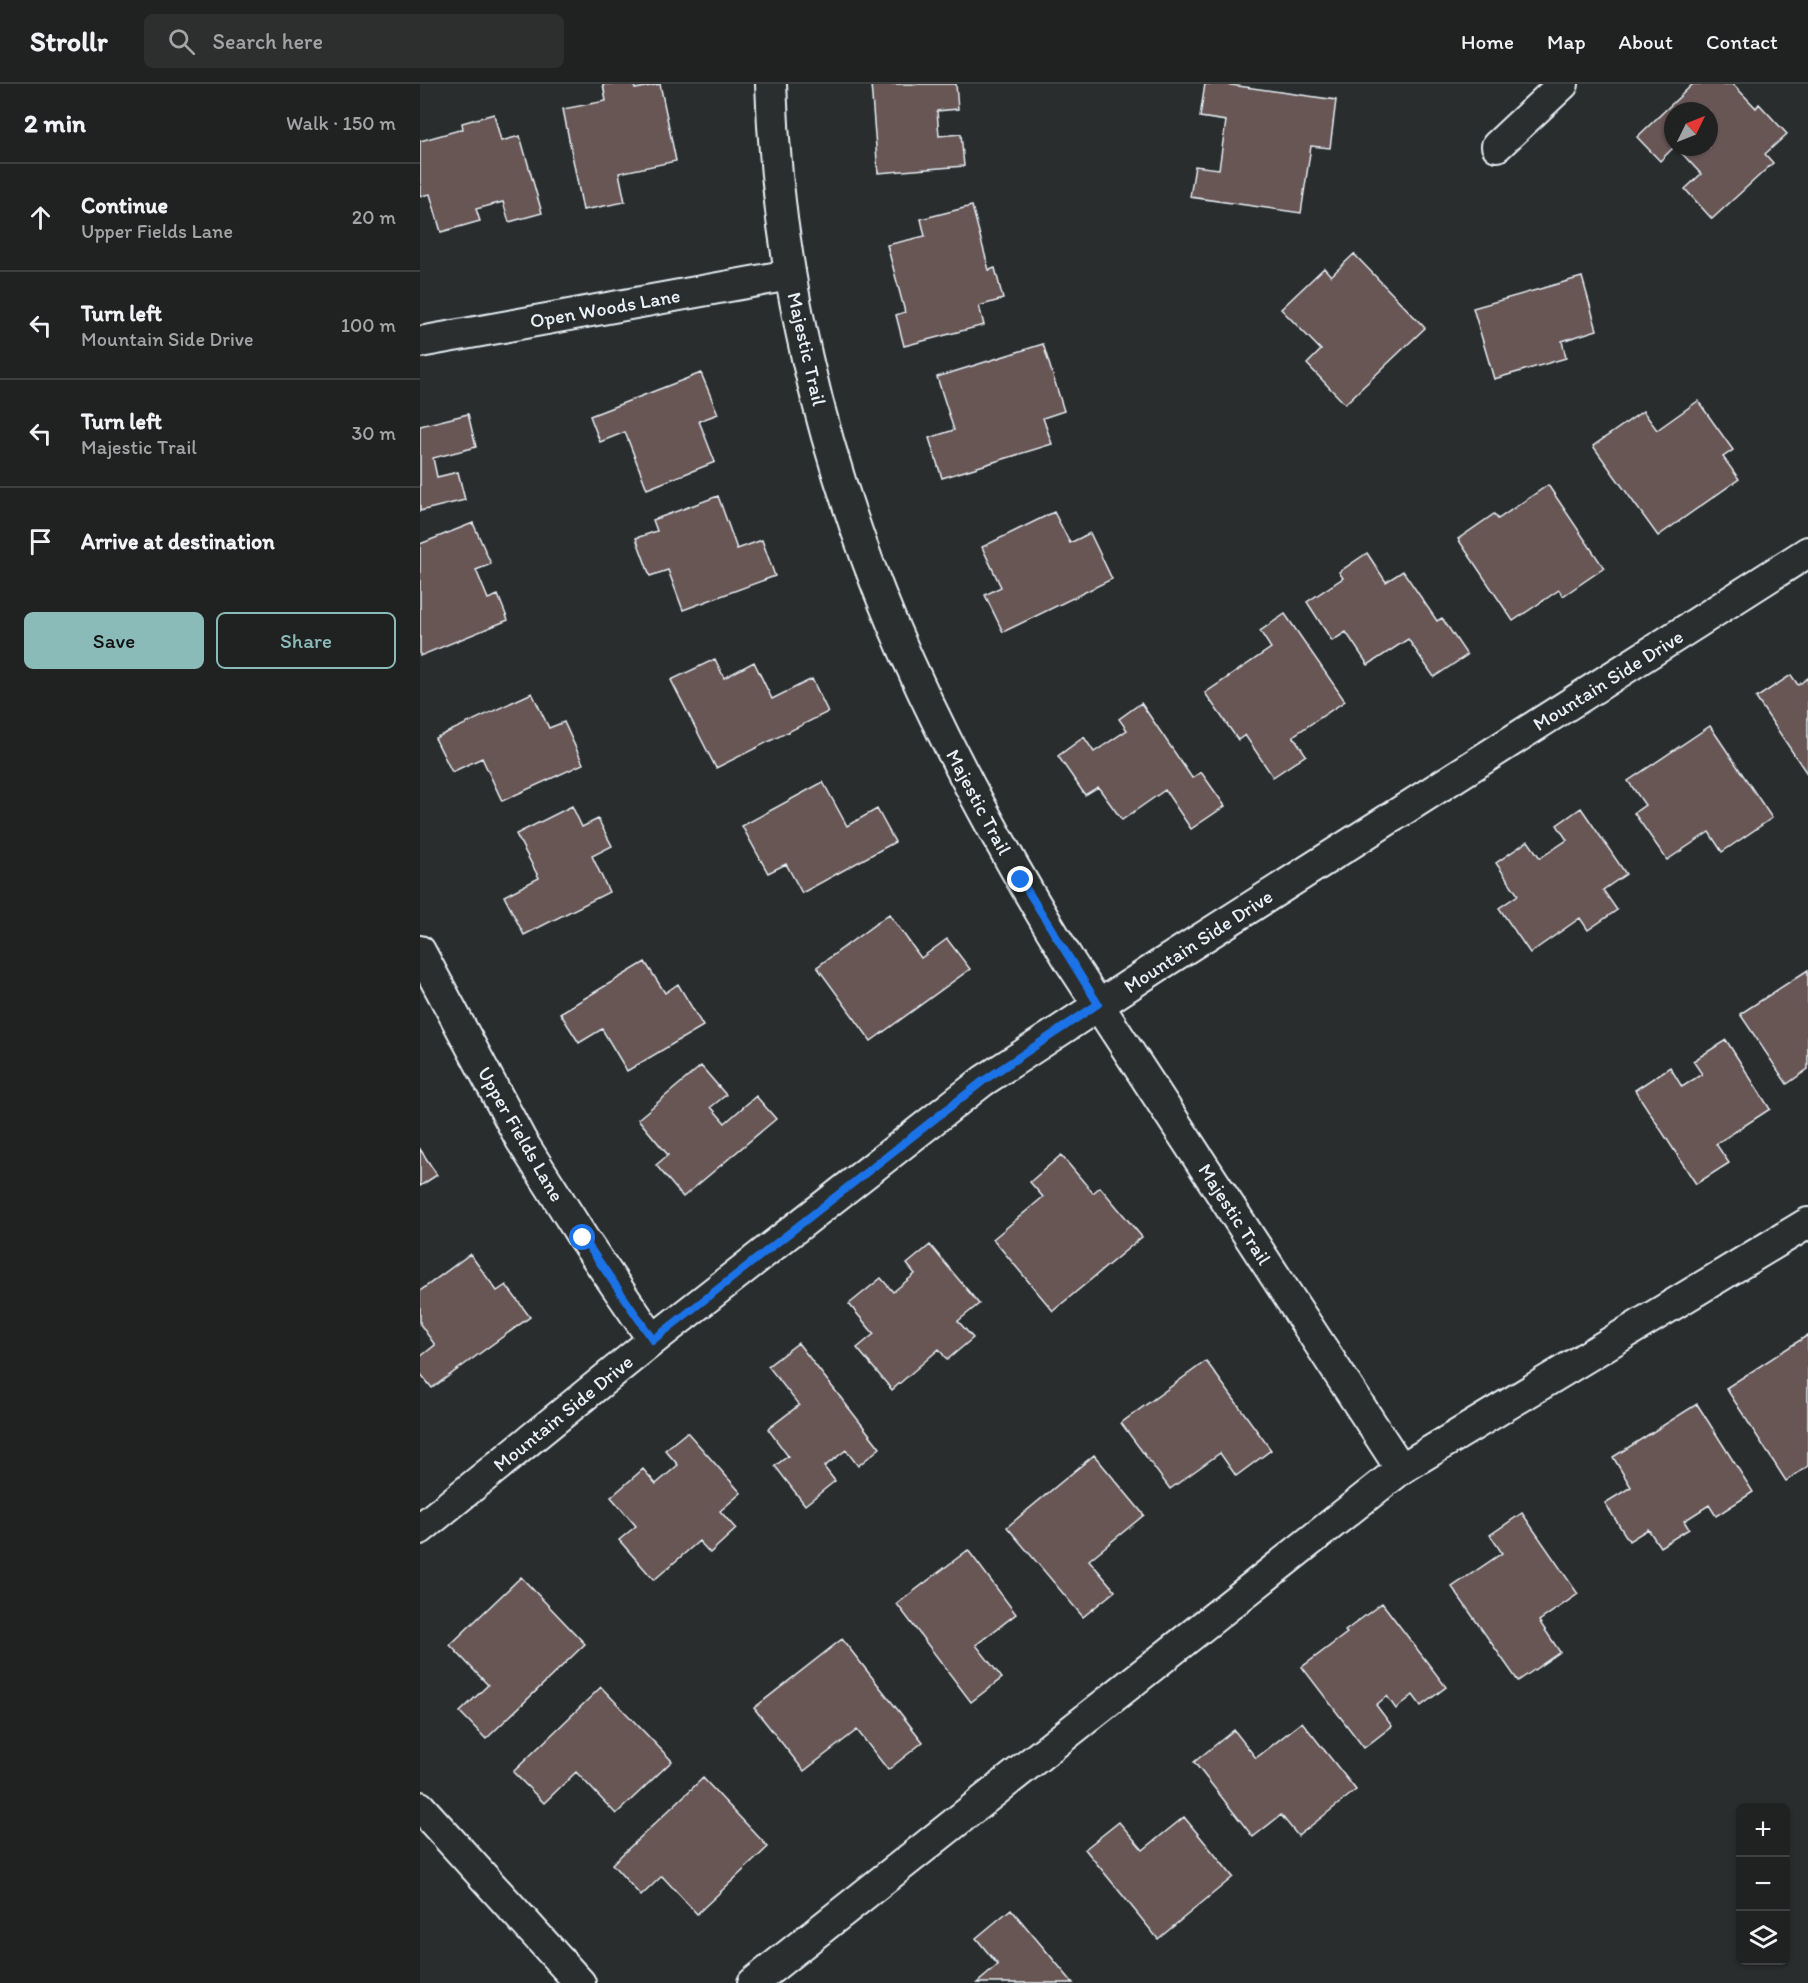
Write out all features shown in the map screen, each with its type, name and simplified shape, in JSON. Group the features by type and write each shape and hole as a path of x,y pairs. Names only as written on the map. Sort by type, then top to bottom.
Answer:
{"street":[{"name":"Majestic Trail","path":"771,84 778,186 790,275 813,380 835,463 862,545 892,623 933,714 977,801 1021,880 1098,1004 1401,1469"},
{"path":"1497,146 1563,84"},
{"name":"Open Woods Lane","path":"420,342 790,275"},
{"name":"Mountain Side Drive","path":"420,1528 653,1340 983,1081 1098,1004 1808,552"},
{"name":"Upper Fields Lane","path":"420,951 522,1140 583,1238 653,1340"},
{"path":"753,1983 1401,1469 1808,1223"},
{"path":"420,1808 580,1983"}],"building":[{"path":"603,84 634,84 635,89 660,84 676,161 619,173 625,202 583,210 563,109 606,101"},
{"path":"871,84 956,84 958,109 937,111 939,136 961,134 964,166 878,173"},
{"path":"1205,84 1224,84 1336,100 1330,148 1311,146 1301,213 1190,197 1195,166 1219,169 1226,121 1200,117"},
{"path":"1693,84 1733,84 1756,108 1759,104 1787,134 1765,154 1773,163 1712,219 1685,189 1701,174 1684,156 1718,156 1718,102 1674,102"},
{"path":"1664,111 1665,156 1660,161 1637,137"},
{"path":"494,114 501,141 520,136 542,213 509,222 503,202 476,209 480,221 441,232 430,194 420,196 420,141 463,129 462,123"},
{"path":"972,206 989,270 995,268 1003,299 979,306 984,325 904,346 896,315 905,312 887,245 925,236 921,219"},
{"path":"1354,254 1425,328 1345,404 1307,364 1321,350 1281,309 1324,268 1331,276"},
{"path":"1582,277 1597,330 1562,341 1566,358 1494,379 1473,308"},
{"path":"1043,344 1064,411 1043,418 1052,444 942,478 929,438 954,430 937,377"},
{"path":"701,373 718,414 699,421 715,462 647,489 625,432 600,442 590,416"},
{"path":"1698,401 1733,450 1723,457 1739,479 1658,536 1593,446 1643,411 1657,430"},
{"path":"468,414 476,447 433,458 437,477 458,472 465,500 420,511 420,426"},
{"path":"1548,485 1604,568 1563,596 1559,590 1513,621 1458,539 1494,514 1498,519"},
{"path":"718,496 737,549 762,540 775,576 683,610 668,570 650,576 636,538 657,531 653,520"},
{"path":"1054,512 1070,543 1090,533 1112,579 1003,632 985,595 1001,587 982,547"},
{"path":"473,523 491,564 476,570 488,599 498,595 508,620 420,656 420,544"},
{"path":"1367,553 1386,582 1403,571 1437,621 1442,618 1467,655 1434,677 1408,639 1368,665 1346,632 1332,641 1307,602 1343,578 1339,572"},
{"path":"1285,614 1345,701 1293,736 1306,755 1273,777 1245,735 1238,740 1205,693 1271,648 1260,631"},
{"path":"715,659 724,678 754,662 772,699 812,679 828,712 716,768 671,680"},
{"path":"1791,675 1798,685 1808,678 1808,775 1756,698"},
{"path":"532,693 549,728 564,722 583,764 502,801 482,758 452,772 435,738"},
{"path":"1141,703 1192,778 1201,772 1225,806 1191,829 1165,790 1122,820 1098,787 1085,795 1058,756 1084,737 1094,752 1127,730 1119,719"},
{"path":"1710,726 1772,818 1722,852 1709,832 1667,860 1634,813 1645,805 1628,781"},
{"path":"823,782 847,826 877,809 895,842 802,893 786,864 768,873 742,826"},
{"path":"572,806 582,827 598,819 612,846 592,856 609,892 524,935 504,896 539,878 516,834"},
{"path":"1581,808 1626,874 1603,890 1617,910 1588,930 1580,918 1530,953 1499,908 1518,895 1496,863 1528,841 1540,858 1567,840 1557,825"},
{"path":"889,914 921,958 947,939 970,969 871,1041 817,967"},
{"path":"645,962 665,993 678,984 703,1026 627,1071 602,1029 579,1043 560,1013"},
{"path":"1808,970 1808,1069 1787,1084 1740,1014"},
{"path":"1726,1040 1770,1109 1716,1144 1729,1163 1696,1184 1635,1090 1670,1067 1682,1087 1702,1074 1693,1061"},
{"path":"701,1066 726,1095 711,1107 725,1123 756,1096 776,1119 683,1197 656,1165 668,1155 638,1119"},
{"path":"420,1149 437,1175 420,1186"},
{"path":"1061,1155 1093,1193 1100,1187 1142,1237 1053,1311 993,1239 1043,1197 1030,1182"},
{"path":"930,1245 979,1304 958,1321 973,1338 947,1360 939,1349 892,1390 857,1348 874,1334 849,1304 881,1278 893,1292 915,1274 907,1264"},
{"path":"470,1254 497,1291 506,1285 530,1317 432,1388 420,1373 420,1357 435,1345 420,1324 420,1291"},
{"path":"1808,1335 1808,1466 1786,1481 1726,1388"},
{"path":"798,1343 880,1448 858,1466 846,1450 824,1467 835,1481 805,1505 775,1466 788,1456 768,1429 799,1405 768,1366"},
{"path":"1206,1361 1271,1450 1236,1476 1220,1453 1170,1489 1121,1423"},
{"path":"1697,1404 1753,1492 1716,1516 1709,1505 1684,1521 1689,1529 1660,1547 1648,1529 1629,1541 1605,1503 1631,1487 1613,1457"},
{"path":"687,1432 741,1493 720,1511 736,1529 710,1553 699,1541 654,1580 619,1540 636,1526 611,1497 643,1469 656,1484 678,1465 665,1450"},
{"path":"1094,1455 1144,1515 1089,1560 1115,1591 1083,1617 1007,1527"},
{"path":"1522,1513 1578,1594 1539,1621 1560,1652 1518,1681 1452,1587 1502,1553 1490,1535"},
{"path":"968,1550 1016,1614 976,1645 1002,1678 971,1702 897,1604"},
{"path":"521,1577 585,1644 486,1739 460,1712 488,1685 450,1645"},
{"path":"1382,1603 1446,1687 1421,1706 1413,1695 1396,1709 1387,1696 1376,1705 1392,1726 1364,1748 1302,1667"},
{"path":"842,1639 923,1742 888,1770 857,1730 804,1771 754,1708"},
{"path":"601,1687 672,1761 616,1814 576,1772 544,1803 513,1772"},
{"path":"1302,1722 1356,1790 1298,1836 1281,1815 1253,1837 1194,1762 1234,1730 1256,1758"},
{"path":"703,1778 768,1847 697,1914 662,1876 641,1896 612,1864"},
{"path":"1184,1817 1233,1877 1158,1939 1085,1849 1119,1822 1143,1850"},
{"path":"1011,1909 1073,1983 977,1983 998,1965 976,1938"}],"route":[{"path":"583,1238 653,1340 983,1081 1098,1004 1021,880"}]}
